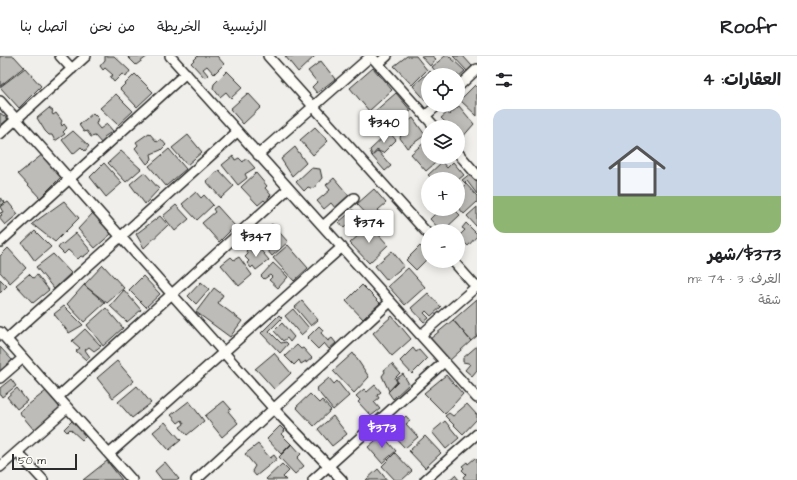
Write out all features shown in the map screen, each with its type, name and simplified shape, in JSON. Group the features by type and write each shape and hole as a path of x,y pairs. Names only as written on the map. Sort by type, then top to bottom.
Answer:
{"street":[{"path":"60,56 72,69"},
{"path":"0,134 86,56"},
{"path":"170,56 477,398"},
{"path":"268,56 421,226"},
{"path":"258,155 371,56 429,120"},
{"path":"378,64 387,56"},
{"path":"465,81 477,70"},
{"path":"0,242 186,73"},
{"path":"0,101 274,409 342,480"},
{"path":"425,116 430,112"},
{"path":"132,480 3,335 121,236 237,132"},
{"path":"465,160 475,170"},
{"path":"58,397 288,189"},
{"path":"323,226 354,198"},
{"path":"109,454 342,247"},
{"path":"421,335 477,287 459,268"},
{"path":"196,480 390,302"},
{"path":"0,378 24,358"},
{"path":"313,480 444,362"},
{"path":"0,467 67,408"},
{"path":"425,480 477,434"},
{"path":"17,452 43,480"}],"building":[{"path":"0,56 14,56 24,67 0,86"},
{"path":"105,56 114,56 130,71 126,77 122,74 114,82 110,77 113,75 105,68 103,70 100,66 105,60"},
{"path":"127,56 148,56 136,65"},
{"path":"198,56 217,56 224,64 214,74 207,66 203,69 208,75 205,78 191,63"},
{"path":"285,56 315,56 298,72"},
{"path":"407,56 416,56 425,68 421,68 421,76 412,85 394,66"},
{"path":"421,56 432,56 436,59 430,66"},
{"path":"445,56 449,56 462,68 433,68 432,67"},
{"path":"453,56 463,56 472,66 467,71"},
{"path":"321,61 335,79 317,93 312,87 317,82 308,71"},
{"path":"25,68 41,86 19,108 0,87"},
{"path":"373,68 392,90 369,111 350,88"},
{"path":"227,71 243,87 231,98 226,92 220,97 213,88 214,84"},
{"path":"135,74 153,92 137,107 120,89"},
{"path":"421,79 421,95 413,86"},
{"path":"475,85 477,87 477,116 465,105 465,95"},
{"path":"248,93 261,107 243,124 230,109"},
{"path":"396,93 411,111 389,130 374,112"},
{"path":"116,94 133,111 118,125 100,108"},
{"path":"49,108 53,111 53,115 56,113 62,121 62,126 64,124 67,128 63,132 65,134 55,141 52,135 49,135 45,131 37,118"},
{"path":"448,112 449,115 452,112 464,112 474,124 465,134 465,120 443,120 441,118"},
{"path":"0,113 8,119 0,126"},
{"path":"93,113 98,118 96,124 100,129 107,124 113,131 104,137 108,141 102,144 95,136 91,137 87,131 84,132 79,125"},
{"path":"413,118 421,129 421,138 407,148 400,138 401,135 395,131"},
{"path":"315,127 328,141 313,155 300,140"},
{"path":"73,131 89,146 85,151 81,147 73,154 62,140"},
{"path":"389,132 396,140 383,153 378,151 378,149 372,156 370,150"},
{"path":"149,133 157,142 161,139 166,145 161,150 151,154 152,159 147,164 135,148 138,145 136,142"},
{"path":"188,135 202,152 187,165 172,148"},
{"path":"421,145 421,164 434,164 426,171 411,154"},
{"path":"295,147 306,163 292,176 281,159"},
{"path":"169,149 186,169 166,186 149,166"},
{"path":"121,151 141,169 126,182 108,163"},
{"path":"378,151 391,166 385,171 372,156"},
{"path":"43,154 61,177 40,198 18,174"},
{"path":"233,156 235,160 239,158 243,162 246,158 255,168 245,174 247,178 238,185 222,165"},
{"path":"104,163 122,183 106,197 90,177"},
{"path":"440,164 444,164 447,168 451,164 455,164 461,172 431,172"},
{"path":"311,168 320,169 322,178 313,189 308,187 304,191 296,182"},
{"path":"219,170 234,186 221,198 206,181"},
{"path":"144,172 159,189 145,204 130,184"},
{"path":"256,173 267,186 265,188 271,195 268,198 269,201 267,203 264,200 258,205 241,187"},
{"path":"471,173 477,181 477,194 467,181 465,183 465,178"},
{"path":"334,178 350,197 336,209 331,203 324,209 317,201 330,190 326,185"},
{"path":"466,184 477,196 477,202 465,213"},
{"path":"374,189 386,203 378,210 381,213 373,221 357,204"},
{"path":"196,192 201,198 204,195 213,205 197,220 182,204"},
{"path":"0,198 5,202 0,207"},
{"path":"64,201 79,218 55,242 32,224"},
{"path":"8,202 18,214 5,225 0,219 0,216 2,215 0,213 3,212 0,207"},
{"path":"176,205 189,219 175,231 163,216"},
{"path":"217,206 235,226 219,242 202,223 215,212 213,209"},
{"path":"477,207 477,225 476,226 467,216"},
{"path":"353,210 365,224 354,233 347,225 344,228 339,222"},
{"path":"93,213 111,234 95,248 78,229"},
{"path":"160,216 168,225 144,248 136,234"},
{"path":"433,216 459,216 450,224 435,224 430,219"},
{"path":"466,223 477,234 468,246 465,243"},
{"path":"272,224 288,242 272,256 262,244 265,242 256,237"},
{"path":"370,225 388,245 369,263 350,243"},
{"path":"35,231 51,247 35,261 22,243"},
{"path":"76,233 91,251 78,259 68,250 64,254 58,248 62,243 63,244"},
{"path":"288,245 308,268 294,281 273,258"},
{"path":"420,246 421,247 421,265 416,270 406,260"},
{"path":"258,247 269,260 256,270 253,266 251,268 247,263 249,261 245,257 248,254 246,251 249,248 252,252"},
{"path":"8,248 26,268 10,283 0,272 0,256"},
{"path":"392,251 404,266 387,280 375,266"},
{"path":"53,254 71,273 54,289 36,267"},
{"path":"231,257 234,260 239,257 252,275 239,286 221,265"},
{"path":"273,263 288,277 278,288 269,280 272,277 270,275 264,279 261,276"},
{"path":"103,265 124,288 107,303 84,285"},
{"path":"408,268 425,287 405,305 388,286"},
{"path":"29,274 33,278 37,275 49,290 33,303 16,285"},
{"path":"143,276 160,294 146,307 129,290"},
{"path":"0,279 7,286 0,293"},
{"path":"201,282 209,289 196,304 188,296"},
{"path":"84,285 105,303 84,322 67,304"},
{"path":"362,285 380,303 363,319 346,301"},
{"path":"214,288 223,295 218,303 242,321 230,337 196,312"},
{"path":"124,290 141,310 127,322 110,306"},
{"path":"428,293 441,307 431,316 426,311 424,313 429,318 424,322 411,308"},
{"path":"477,299 477,336 471,341 453,320"},
{"path":"302,301 318,320 311,326 295,307"},
{"path":"64,306 83,325 69,333 54,314"},
{"path":"106,308 123,328 103,346 87,325"},
{"path":"293,309 309,328 301,335 285,316"},
{"path":"279,315 282,318 269,331 281,343 286,342 288,344 280,353 261,333"},
{"path":"392,316 411,339 392,356 373,333"},
{"path":"453,320 471,341 449,361 430,339"},
{"path":"282,323 294,337 290,342 287,338 283,341 274,331"},
{"path":"319,326 323,330 321,333 328,341 332,338 336,343 329,349 324,343 318,349 307,338"},
{"path":"85,329 101,346 94,351 89,347 85,350 90,357 86,360 76,351 80,348 72,341"},
{"path":"297,345 301,349 303,348 312,358 306,363 306,361 301,364 299,360 294,365 285,356"},
{"path":"477,346 477,370 472,376 465,370 470,364 463,362 463,358"},
{"path":"0,347 13,361 0,373"},
{"path":"413,348 416,352 419,350 427,359 412,374 400,361"},
{"path":"274,353 291,373 274,389 255,369"},
{"path":"353,353 369,377 354,393 333,371"},
{"path":"117,361 134,381 113,398 97,378"},
{"path":"392,364 400,373 395,378 397,382 389,391 382,376 385,372 384,370"},
{"path":"403,374 409,384 393,399 388,392 398,382 396,379"},
{"path":"446,375 463,394 445,414 424,393"},
{"path":"329,378 334,384 337,381 349,396 333,410 316,389"},
{"path":"11,379 16,386 2,397 0,394 0,388"},
{"path":"375,385 381,392 377,395 379,398 374,402 380,409 371,416 358,402 360,400 356,396 364,389 367,392"},
{"path":"137,386 151,403 132,418 118,402"},
{"path":"17,388 27,401 17,409 7,397"},
{"path":"46,391 61,409 34,430 19,412"},
{"path":"310,394 319,403 322,400 331,410 314,426 296,407"},
{"path":"189,401 204,421 187,435 180,427 184,424 182,420 178,423 171,415"},
{"path":"224,401 231,409 228,411 238,423 222,437 205,416"},
{"path":"467,404 477,415 477,419 463,434 445,416 449,413 453,416"},
{"path":"333,416 347,434 332,446 318,429"},
{"path":"406,416 410,421 406,424 418,437 405,448 389,431"},
{"path":"72,421 87,435 82,440 70,429 67,432 64,429"},
{"path":"445,421 459,438 446,449 432,432"},
{"path":"165,422 181,440 169,450 153,432"},
{"path":"280,426 285,431 281,434 291,444 281,454 267,439"},
{"path":"382,435 396,451 382,463 368,447"},
{"path":"425,436 441,453 425,468 409,451"},
{"path":"258,444 270,458 274,455 277,459 256,476 252,471 255,466 245,454"},
{"path":"292,444 301,454 297,458 304,466 295,474 279,457"},
{"path":"395,453 412,471 402,480 395,480 382,466"},
{"path":"475,458 477,460 477,480 465,480 463,477 466,474 462,470 464,468 462,466 467,462 468,464"},
{"path":"107,461 122,480 83,480"},
{"path":"165,462 179,479 178,480 162,480 155,471"},
{"path":"282,464 289,471 283,477 286,480 266,479"},
{"path":"378,469 387,480 366,480"},
{"path":"455,475 459,480 449,480"}]}
